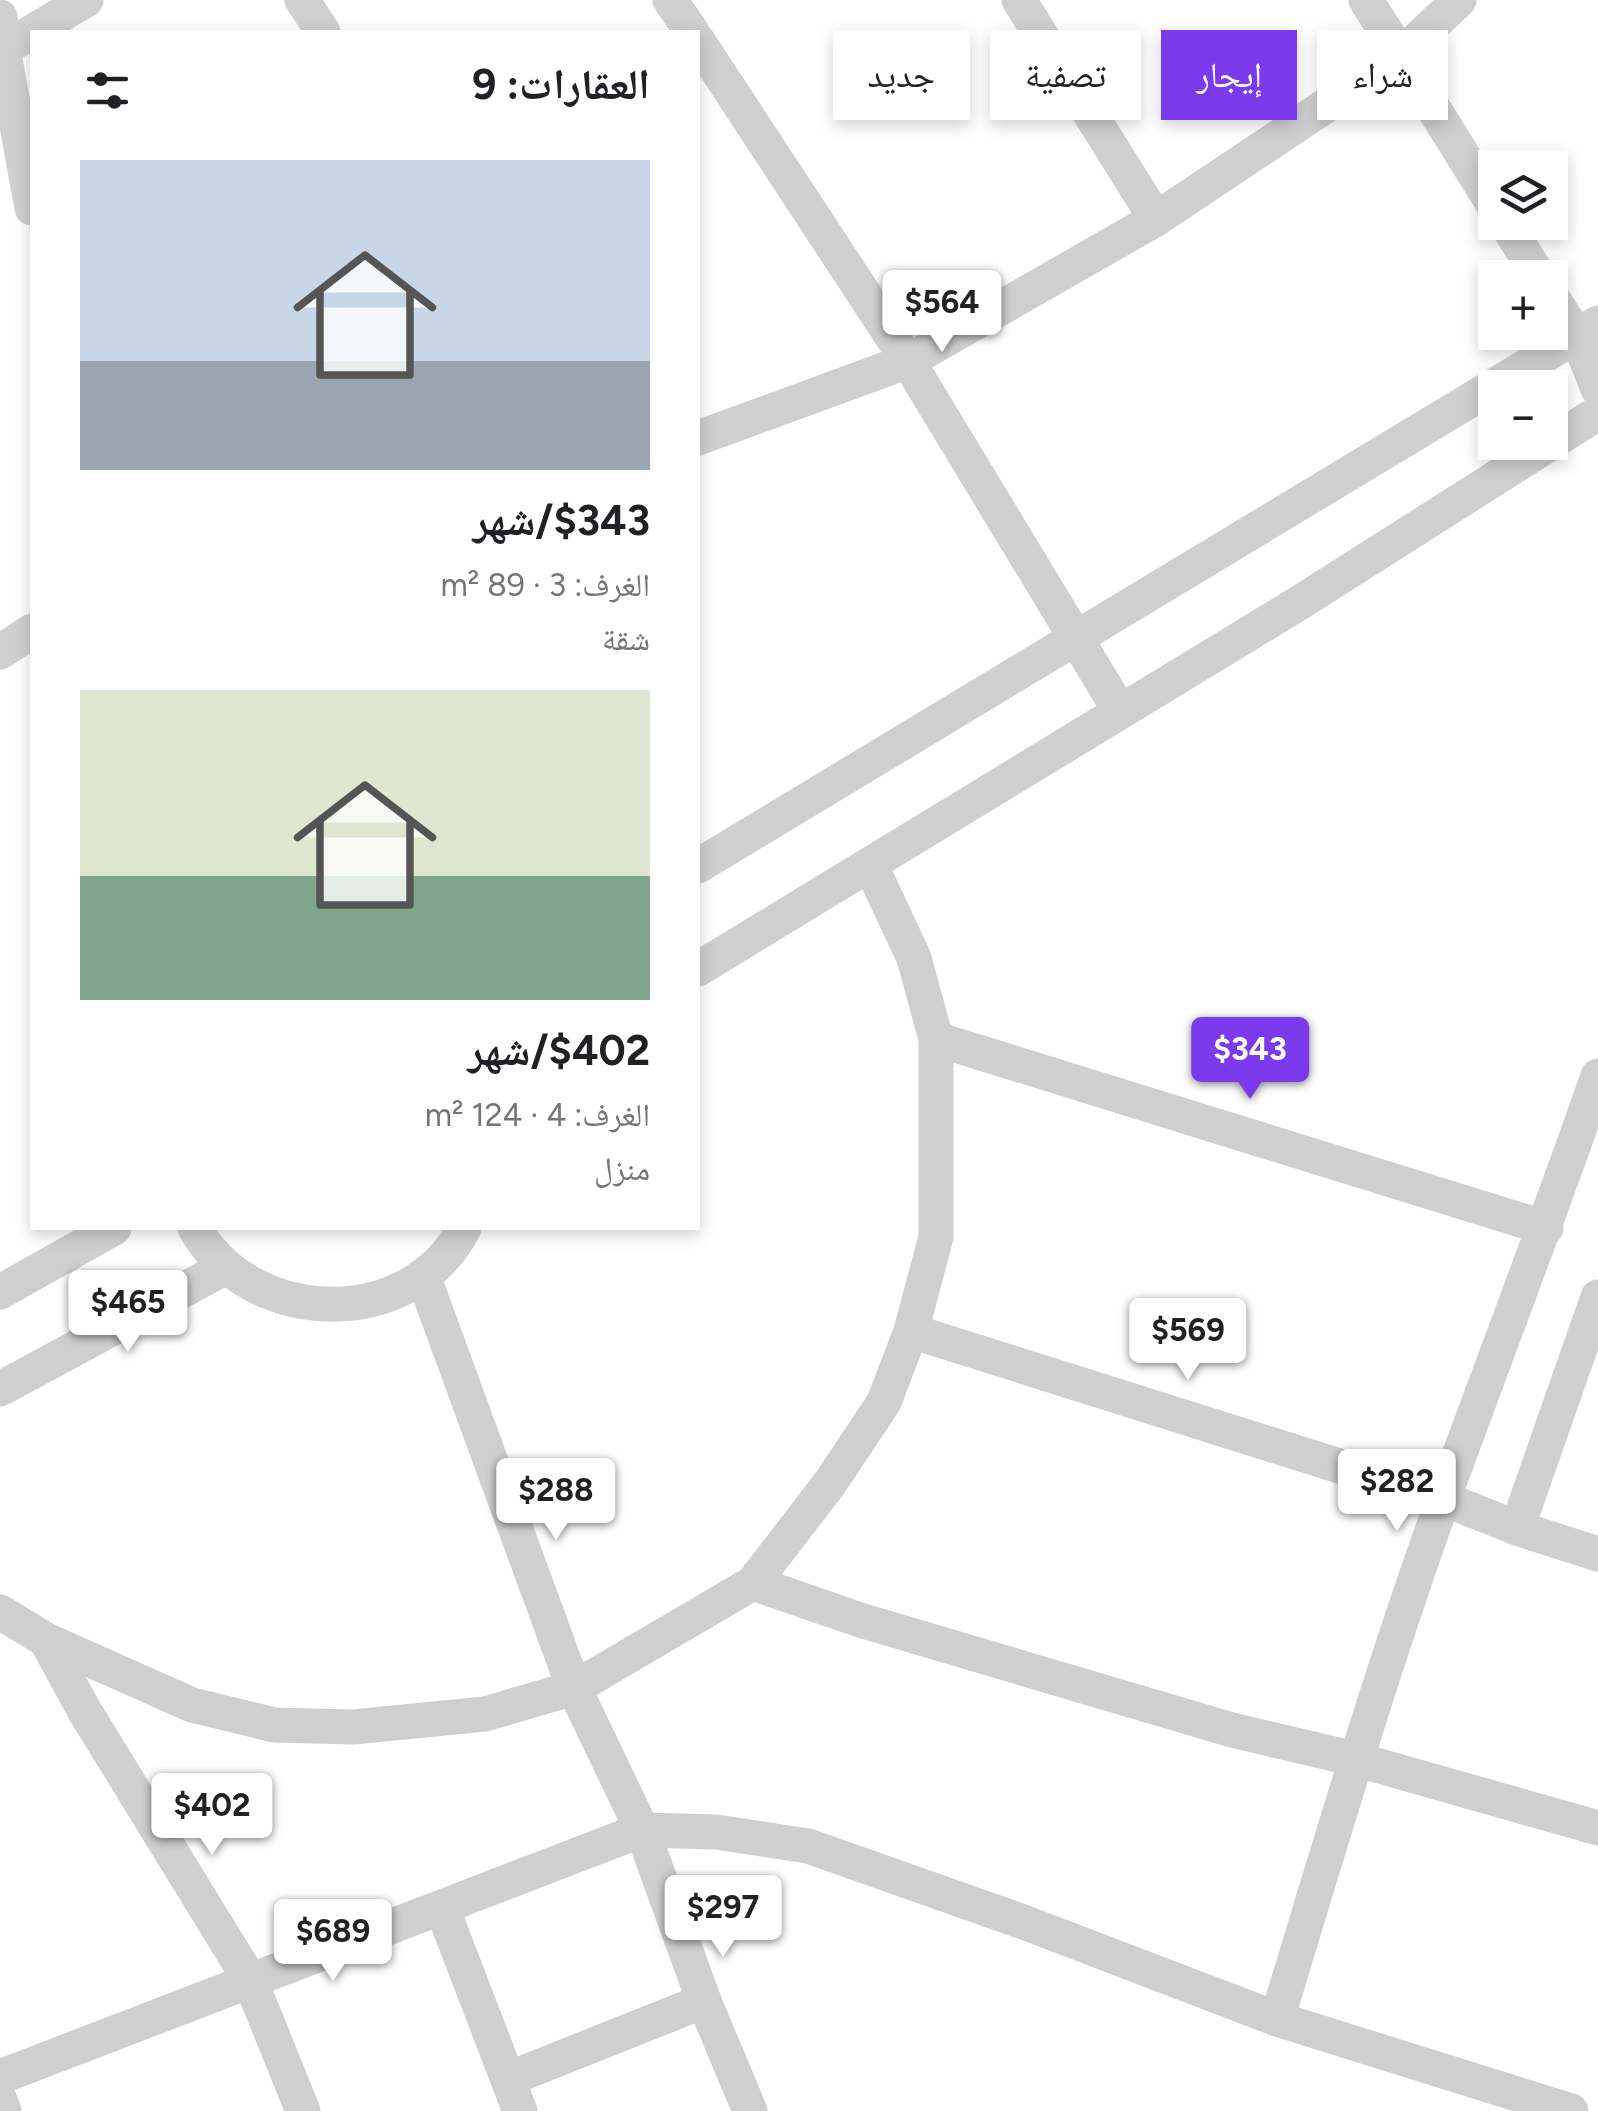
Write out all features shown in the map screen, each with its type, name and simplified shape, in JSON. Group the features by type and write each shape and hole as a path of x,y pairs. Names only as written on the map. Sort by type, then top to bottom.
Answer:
{"street":[{"path":"30,197 1,39 86,0"},
{"path":"302,0 321,30"},
{"path":"670,0 691,30"},
{"path":"1019,0 1156,218"},
{"path":"1366,0 1384,30"},
{"path":"1427,30 1459,0"},
{"path":"700,45 908,360 1120,711"},
{"path":"700,437 908,360 1156,218 1317,111"},
{"path":"1441,120 1478,179"},
{"path":"1568,312 1587,330 1598,389"},
{"path":"700,865 1587,330"},
{"path":"700,968 1299,603 1598,413"},
{"path":"0,652 30,632"},
{"path":"0,1612 46,1640 192,1705 274,1725 353,1727 485,1714 574,1688 753,1583 830,1482 884,1402 911,1331 936,1237 936,1039 914,958 871,866"},
{"path":"936,1039 1546,1228"},
{"path":"1277,2018 1355,1759 1444,1499 1546,1228 1598,1076"},
{"path":"0,1292 110,1230"},
{"path":"196,1230 226,1267 262,1290 302,1304 344,1306 386,1296 423,1276 458,1241 463,1230"},
{"path":"0,1389 226,1267"},
{"path":"423,1276 574,1688 642,1830 704,2002 750,2111"},
{"path":"1517,1528 1598,1297"},
{"path":"911,1331 1444,1499 1598,1554"},
{"path":"753,1583 860,1620 1232,1730 1355,1759 1598,1828"},
{"path":"46,1640 120,1771 250,1980 303,2111"},
{"path":"0,2077 642,1830 716,1832 808,1846 1277,2018 1571,2111"},
{"path":"442,1908 514,2095 704,2002"},
{"path":"0,2100 4,2111"}]}
